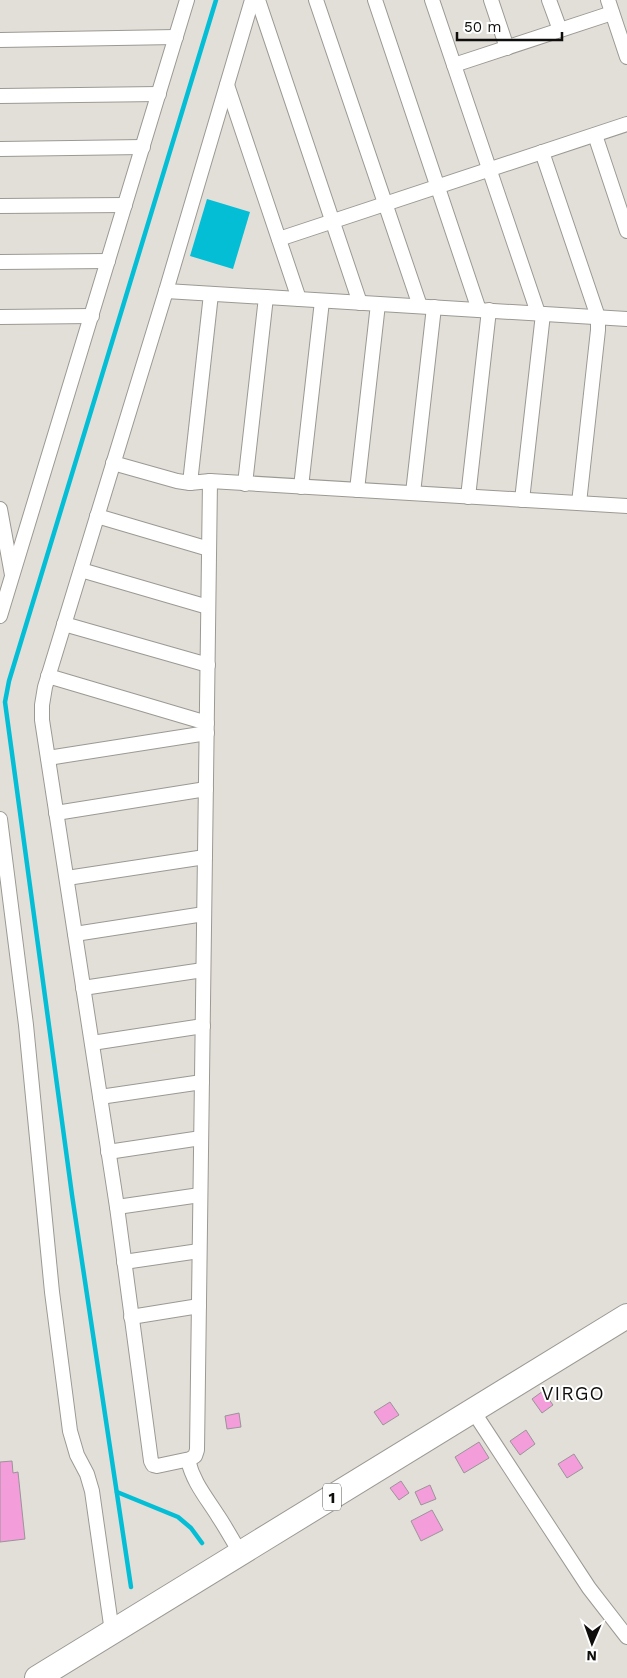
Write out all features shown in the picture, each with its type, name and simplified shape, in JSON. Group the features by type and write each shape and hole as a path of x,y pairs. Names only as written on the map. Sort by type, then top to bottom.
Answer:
{"highway":[{"name":"1","path":"37,1678 627,1316"}],"street":[{"path":"0,616 188,0"},
{"path":"210,482 197,1450 195,1456 188,1460 160,1466 153,1465 151,1461 117,1207 48,758 42,712 43,696 252,0"},
{"path":"258,0 360,303"},
{"path":"316,0 420,306"},
{"path":"375,0 438,186 484,310 468,497"},
{"path":"432,0 489,170 540,313 522,500"},
{"path":"491,0 507,48"},
{"path":"549,0 560,30"},
{"path":"454,65 560,30 610,6 627,57"},
{"path":"0,40 176,38"},
{"path":"227,85 299,299"},
{"path":"0,96 159,94"},
{"path":"279,239 627,124"},
{"path":"595,135 627,231"},
{"path":"0,149 143,147"},
{"path":"542,152 598,317 579,503"},
{"path":"0,206 125,205"},
{"path":"0,262 108,261"},
{"path":"166,291 627,318"},
{"path":"190,483 211,294"},
{"path":"245,484 266,297"},
{"path":"301,487 322,301"},
{"path":"357,490 378,304"},
{"path":"413,493 434,307"},
{"path":"0,317 92,316"},
{"path":"113,464 166,479 190,483 210,482 627,506"},
{"path":"0,509 12,578"},
{"path":"97,516 209,549"},
{"path":"81,570 208,607"},
{"path":"64,624 208,665"},
{"path":"48,676 207,728"},
{"path":"48,758 207,728"},
{"path":"56,812 206,790"},
{"path":"0,819 26,1025 52,1292 68,1421 72,1442 87,1474 92,1491 112,1632"},
{"path":"67,878 205,857"},
{"path":"75,934 204,914"},
{"path":"83,988 204,970"},
{"path":"92,1043 203,1026"},
{"path":"100,1098 202,1082"},
{"path":"108,1152 201,1138"},
{"path":"117,1207 200,1194"},
{"path":"124,1262 200,1251"},
{"path":"131,1317 199,1306"},
{"path":"473,1411 589,1588 627,1636"},
{"path":"188,1460 193,1478 241,1554"}],"water":[{"path":"207,199 250,212 233,269 190,256"}],"building":[{"path":"543,1391 553,1405 542,1413 532,1399"},
{"path":"390,1402 399,1415 383,1425 374,1412"},
{"path":"239,1413 241,1427 227,1429 225,1416"},
{"path":"526,1430 535,1444 520,1455 510,1441"},
{"path":"479,1442 489,1458 464,1473 455,1457"},
{"path":"574,1454 583,1468 567,1478 558,1464"},
{"path":"12,1461 13,1473 18,1472 25,1539 0,1542 0,1462"},
{"path":"401,1481 409,1493 399,1500 390,1488"},
{"path":"430,1485 436,1499 421,1505 415,1492"},
{"path":"432,1510 443,1530 421,1541 411,1521"}],"waterway":[{"path":"131,1587 72,1195 5,702 9,681 216,0"},
{"path":"117,1492 178,1517 191,1528 202,1543"}],"district":[{"name":"VIRGO","path":"573,1393"}]}
